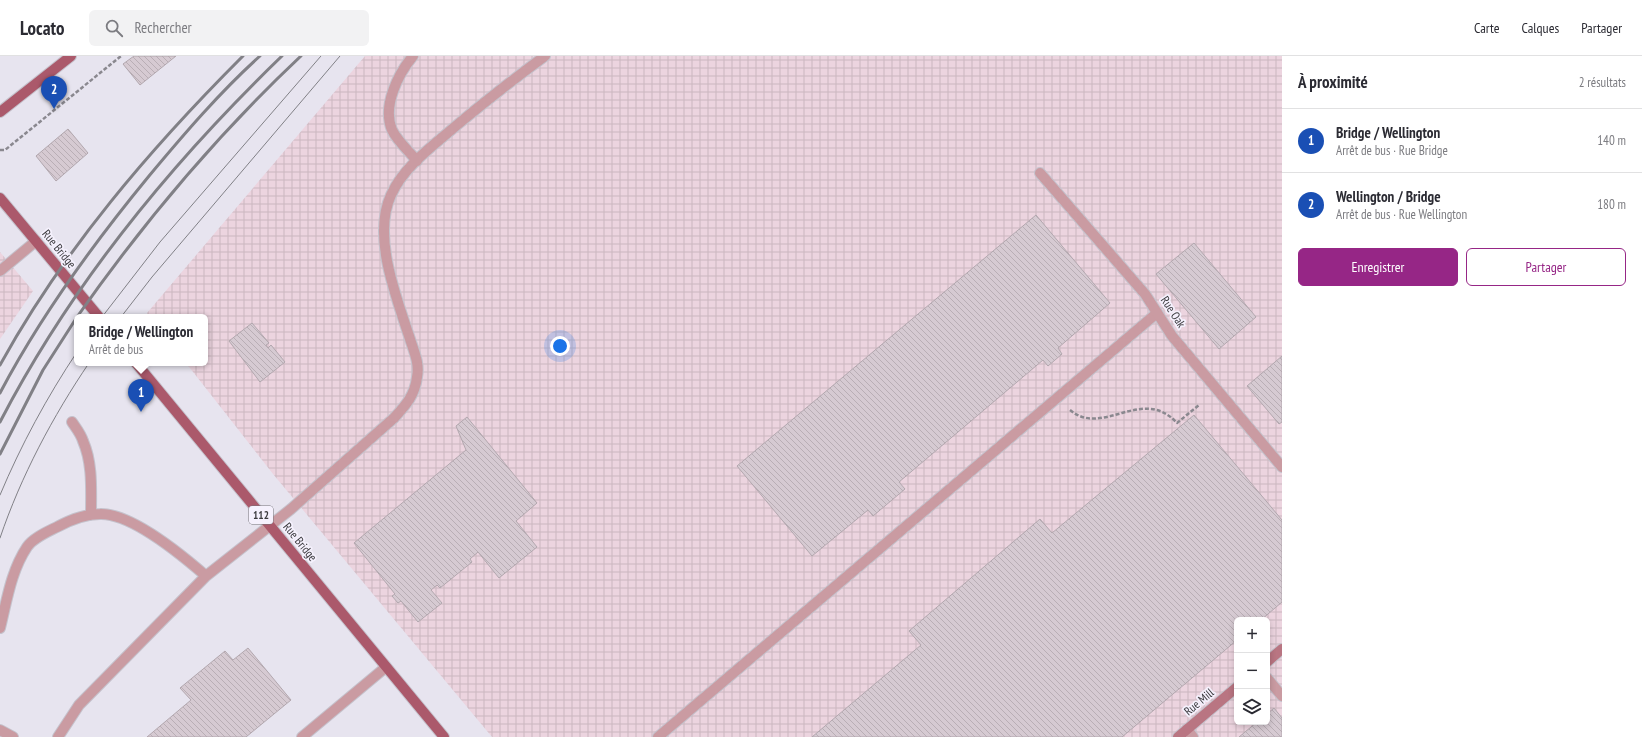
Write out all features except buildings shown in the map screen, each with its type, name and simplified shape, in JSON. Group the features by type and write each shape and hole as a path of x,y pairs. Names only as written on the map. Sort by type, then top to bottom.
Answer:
{"main road":[{"path":"0,112 71,56"},
{"name":"Rue Bridge","path":"0,198 97,314"},
{"name":"Rue Bridge","path":"138,366 444,737"}],"street":[{"path":"413,56 402,72 394,88 389,122 398,139 417,161"},
{"path":"58,737 79,705 206,576 270,526 394,418 409,402 418,376 417,364 394,292 387,261 384,222 391,195 400,181 417,161 434,145 503,87 545,56"},
{"name":"Rue Oak","path":"1040,173 1145,294 1172,336 1282,467"},
{"path":"0,272 36,241"},
{"path":"658,737 1158,314"},
{"path":"72,422 83,440 88,455 90,470 91,515"},
{"path":"0,628 13,574 28,545 37,538 66,522 91,515 114,515 134,524 164,541 206,576"},
{"path":"1270,659 1282,649"},
{"path":"302,737 386,667"},
{"path":"1270,682 1282,696"},
{"name":"Rue Mill","path":"1178,737 1190,733 1235,689"},
{"path":"0,730 13,737"}],"path":[{"path":"0,150 5,150 121,56"},
{"path":"1070,410 1084,418 1093,418 1110,416 1144,408 1157,409 1170,415 1177,423 1199,405"}],"shaded area":[{"path":"365,56 1282,56 1282,737 492,737 273,474 188,366 208,366 208,314 147,313"},
{"path":"0,252 33,291 0,339"}],"tram line":[{"path":"104,314 160,242 321,56"},
{"path":"123,314 152,277 340,56"},
{"path":"0,495 35,422 55,386 74,357"},
{"path":"0,538 8,515 39,447 63,404 87,366"}],"railway":[{"path":"0,365 25,322 80,241 142,164 208,91 243,56"},
{"path":"0,393 50,308 108,228 189,129 231,84 260,56"},
{"path":"0,422 28,371 58,322 91,274 126,228 201,139 282,56"},
{"path":"79,314 128,248 182,181 240,117 301,56"},
{"path":"0,454 43,370 74,322"}],"place":[{"name":"Wellington / Bridge","path":"54,109"},
{"name":"Bridge / Wellington","path":"141,412"}]}
